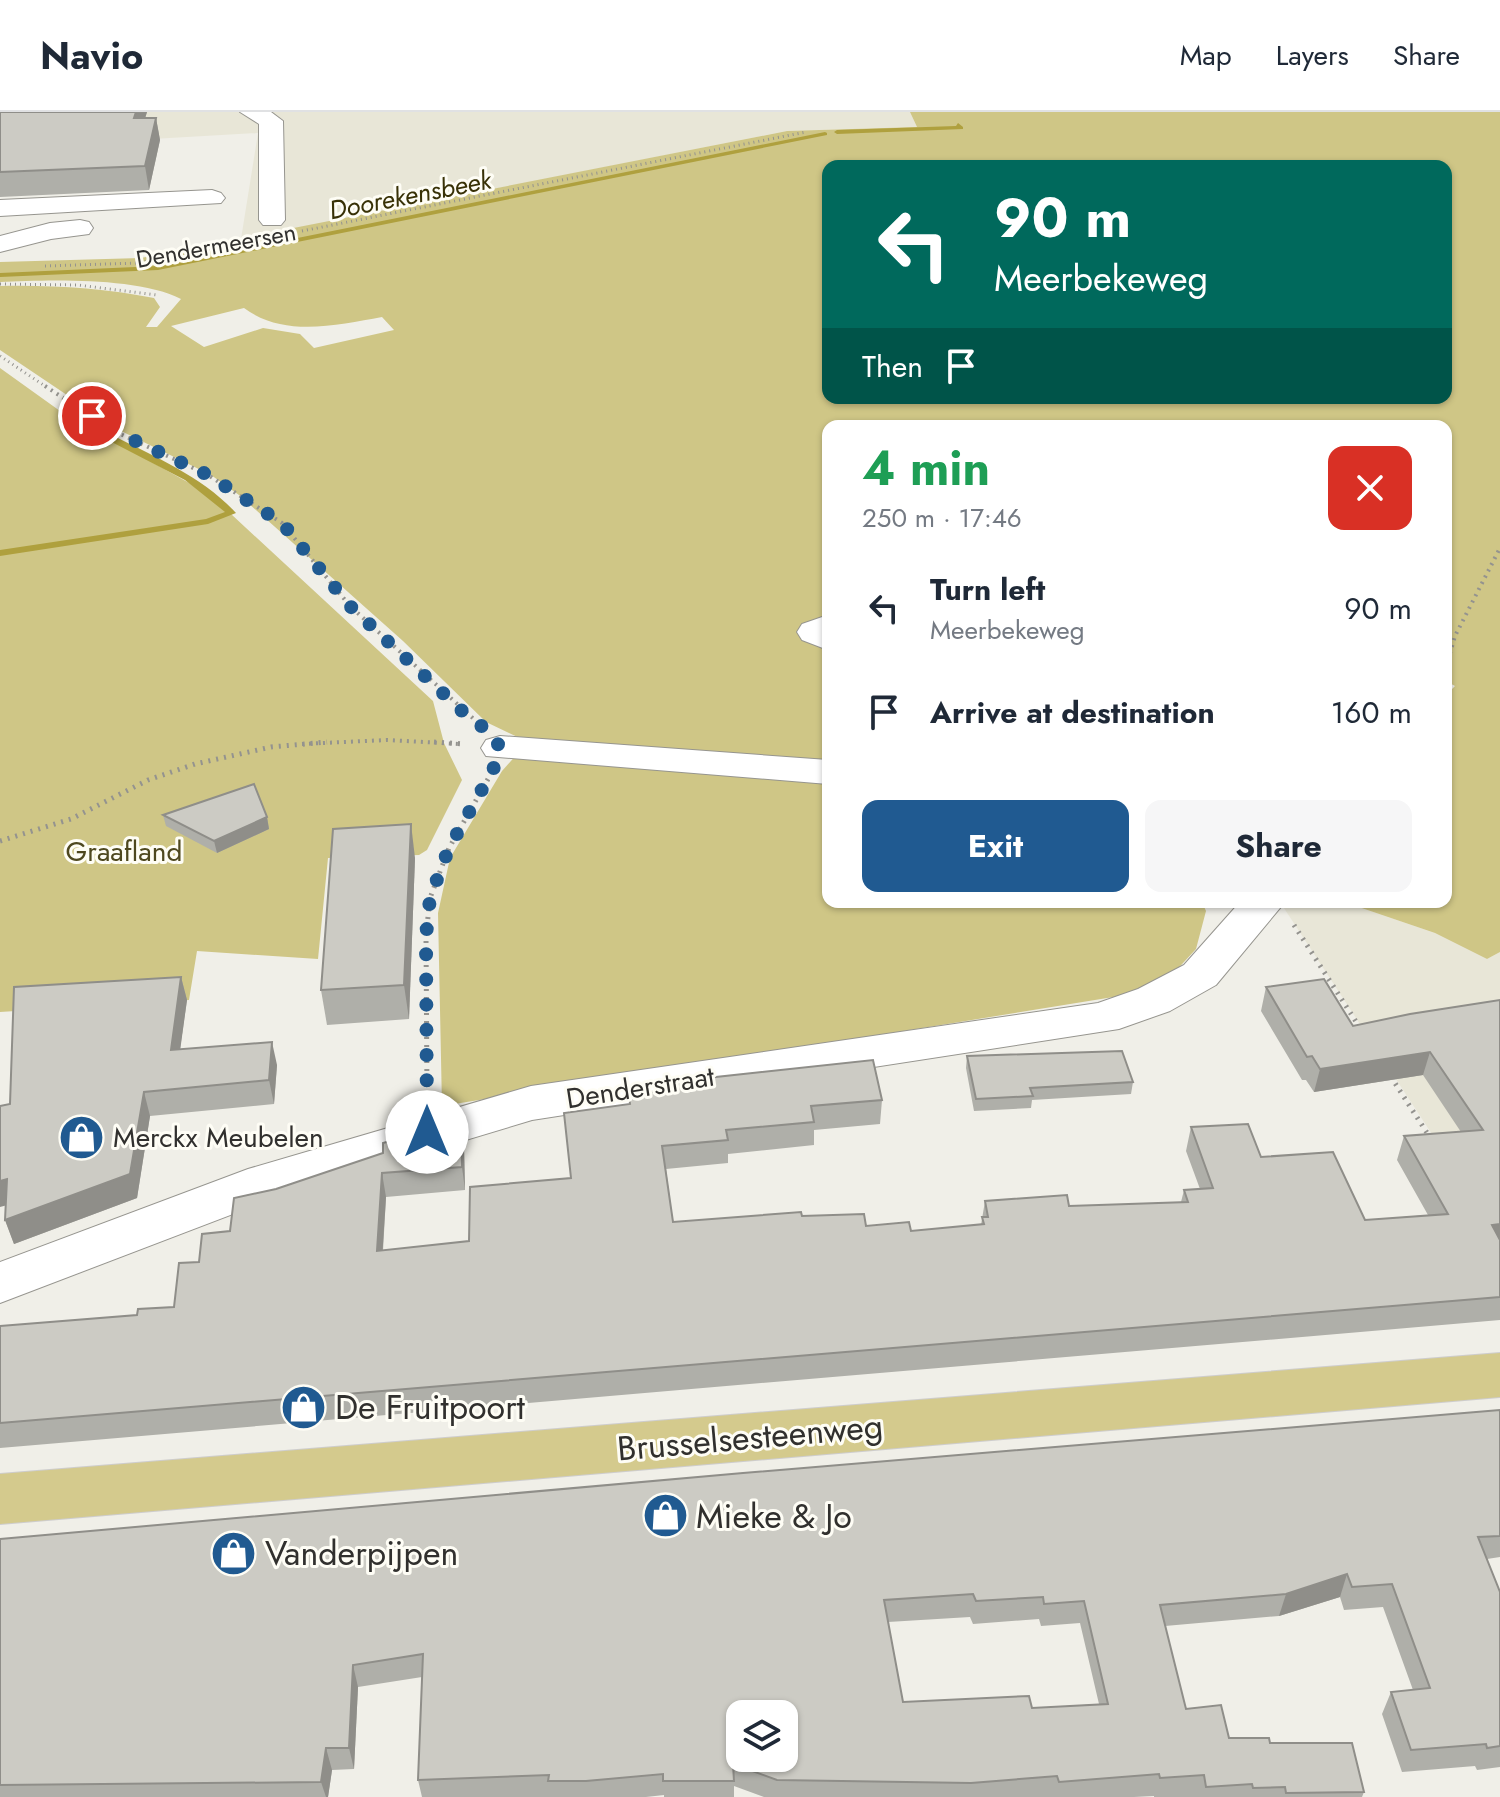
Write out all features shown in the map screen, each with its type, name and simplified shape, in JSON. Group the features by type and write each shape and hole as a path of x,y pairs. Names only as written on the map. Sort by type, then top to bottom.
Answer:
{"main road":[{"name":"Brusselsesteenweg","path":"0,1499 1500,1375"}],"street":[{"path":"252,112 271,121 276,230"},
{"name":"Dendermeersen","path":"0,208 212,198"},
{"path":"0,244 50,231 129,223"},
{"path":"500,748 822,772"},
{"name":"Denderstraat","path":"0,1283 266,1182 531,1103 1103,1018 1154,1000 1200,975 1276,910"}],"path":[{"name":"Dendermeersen","path":"31,266 138,263 276,230 806,132"},
{"path":"0,284 63,283 157,295"},
{"path":"0,356 112,430 208,475 282,523 350,606 461,710 493,735 500,748 493,770 449,848 430,898 426,936 427,1132"},
{"path":"1452,646 1500,548"},
{"path":"0,841 81,815 153,777 254,749 377,739 500,748"},
{"path":"1276,910 1364,1034"},
{"path":"1389,1074 1432,1141"}],"shaded area":[{"path":"0,112 910,112 917,127 787,131 241,239 258,133 135,140"},
{"path":"1284,908 1362,908 1435,933 1487,959 1500,952 1500,1238"}],"green space":[{"path":"910,112 1500,112 1500,952 1487,959 1435,933 1362,908 1452,908 1452,689 1455,686 1452,684 1452,420 822,420 822,908 1205,908 1196,949 1171,976 1132,994 442,1106 438,913 450,858 502,771 528,742 486,722 403,641 239,495 211,475 119,430 0,350 0,286 77,288 154,298 160,307 146,327 157,327 181,299 118,283 0,282 0,262 141,258 787,131 917,127","holes":["244,308 276,323 311,327 382,317 394,330 314,348 300,334 263,328 204,347 171,326"]},
{"name":"Graafland","path":"0,368 60,411 191,484 231,514 433,701 444,743 462,780 427,850 419,855 328,858 318,959 197,951 189,1000 0,1012"}],"building":[{"path":"0,112 136,112 134,118 156,118 145,166 0,172"},
{"path":"254,784 267,817 214,841 163,815"},
{"path":"411,824 404,985 321,990 333,829"},
{"name":"Merckx Meubelen","path":"181,977 171,1050 272,1042 269,1080 144,1092 130,1174 5,1220 7,1179 0,1181 0,1106 10,1104 14,987"},
{"path":"1324,979 1353,1026 1500,1000 1500,1224 1492,1225 1500,1240 1500,1297 0,1423 0,1326 137,1315 138,1309 174,1307 179,1263 199,1262 202,1234 230,1231 234,1198 276,1189 383,1153 383,1143 461,1123 462,1167 382,1173 377,1251 469,1241 470,1187 571,1178 564,1113 630,1104 629,1094 662,1091 661,1083 873,1060 882,1100 811,1106 814,1122 726,1130 728,1140 662,1146 673,1222 801,1212 802,1216 864,1214 866,1226 909,1222 911,1231 984,1224 982,1217 988,1217 985,1201 1067,1195 1069,1206 1188,1202 1184,1190 1213,1188 1191,1127 1248,1124 1261,1157 1333,1152 1365,1220 1448,1214 1404,1136 1483,1130 1430,1052 1320,1069 1312,1056 1307,1057 1266,987"},
{"path":"1122,1051 1133,1082 1030,1088 1033,1096 976,1099 967,1056"},
{"path":"1500,1410 1500,1536 1478,1537 1500,1592 1500,1746 1487,1748 1486,1744 1411,1750 1391,1692 1430,1688 1392,1584 1352,1587 1347,1574 1286,1594 1160,1605 1186,1709 1221,1705 1229,1738 1269,1738 1270,1743 1352,1743 1364,1792 1286,1793 1285,1787 1253,1788 1252,1784 1206,1787 1204,1775 1160,1778 1159,1774 1059,1782 1057,1776 971,1783 777,1780 755,1772 798,1772 798,1700 726,1700 726,1772 733,1772 734,1781 663,1781 663,1774 586,1781 548,1781 549,1775 418,1780 423,1654 353,1665 349,1748 326,1748 321,1782 0,1785 0,1539","holes":["973,1594 976,1601 1043,1597 1044,1604 1084,1601 1108,1704 1032,1708 1029,1696 903,1702 884,1600"]}],"waterway":[{"name":"Doorekensbeek","path":"837,132 961,128 958,125"},
{"name":"Doorekensbeek","path":"0,275 158,268 825,134"},
{"path":"0,553 208,521 231,513 189,479 107,436 111,435"}],"place":[{"name":"Merckx Meubelen","path":"82,1137"},
{"name":"De Fruitpoort","path":"304,1407"},
{"name":"Mieke & Jo","path":"665,1516"},
{"name":"Vanderpijpen","path":"234,1553"}],"route":[{"path":"92,416 112,430 208,475 282,523 350,606 461,710 493,735 500,748 493,770 449,848 430,898 426,936 427,1132"}]}
